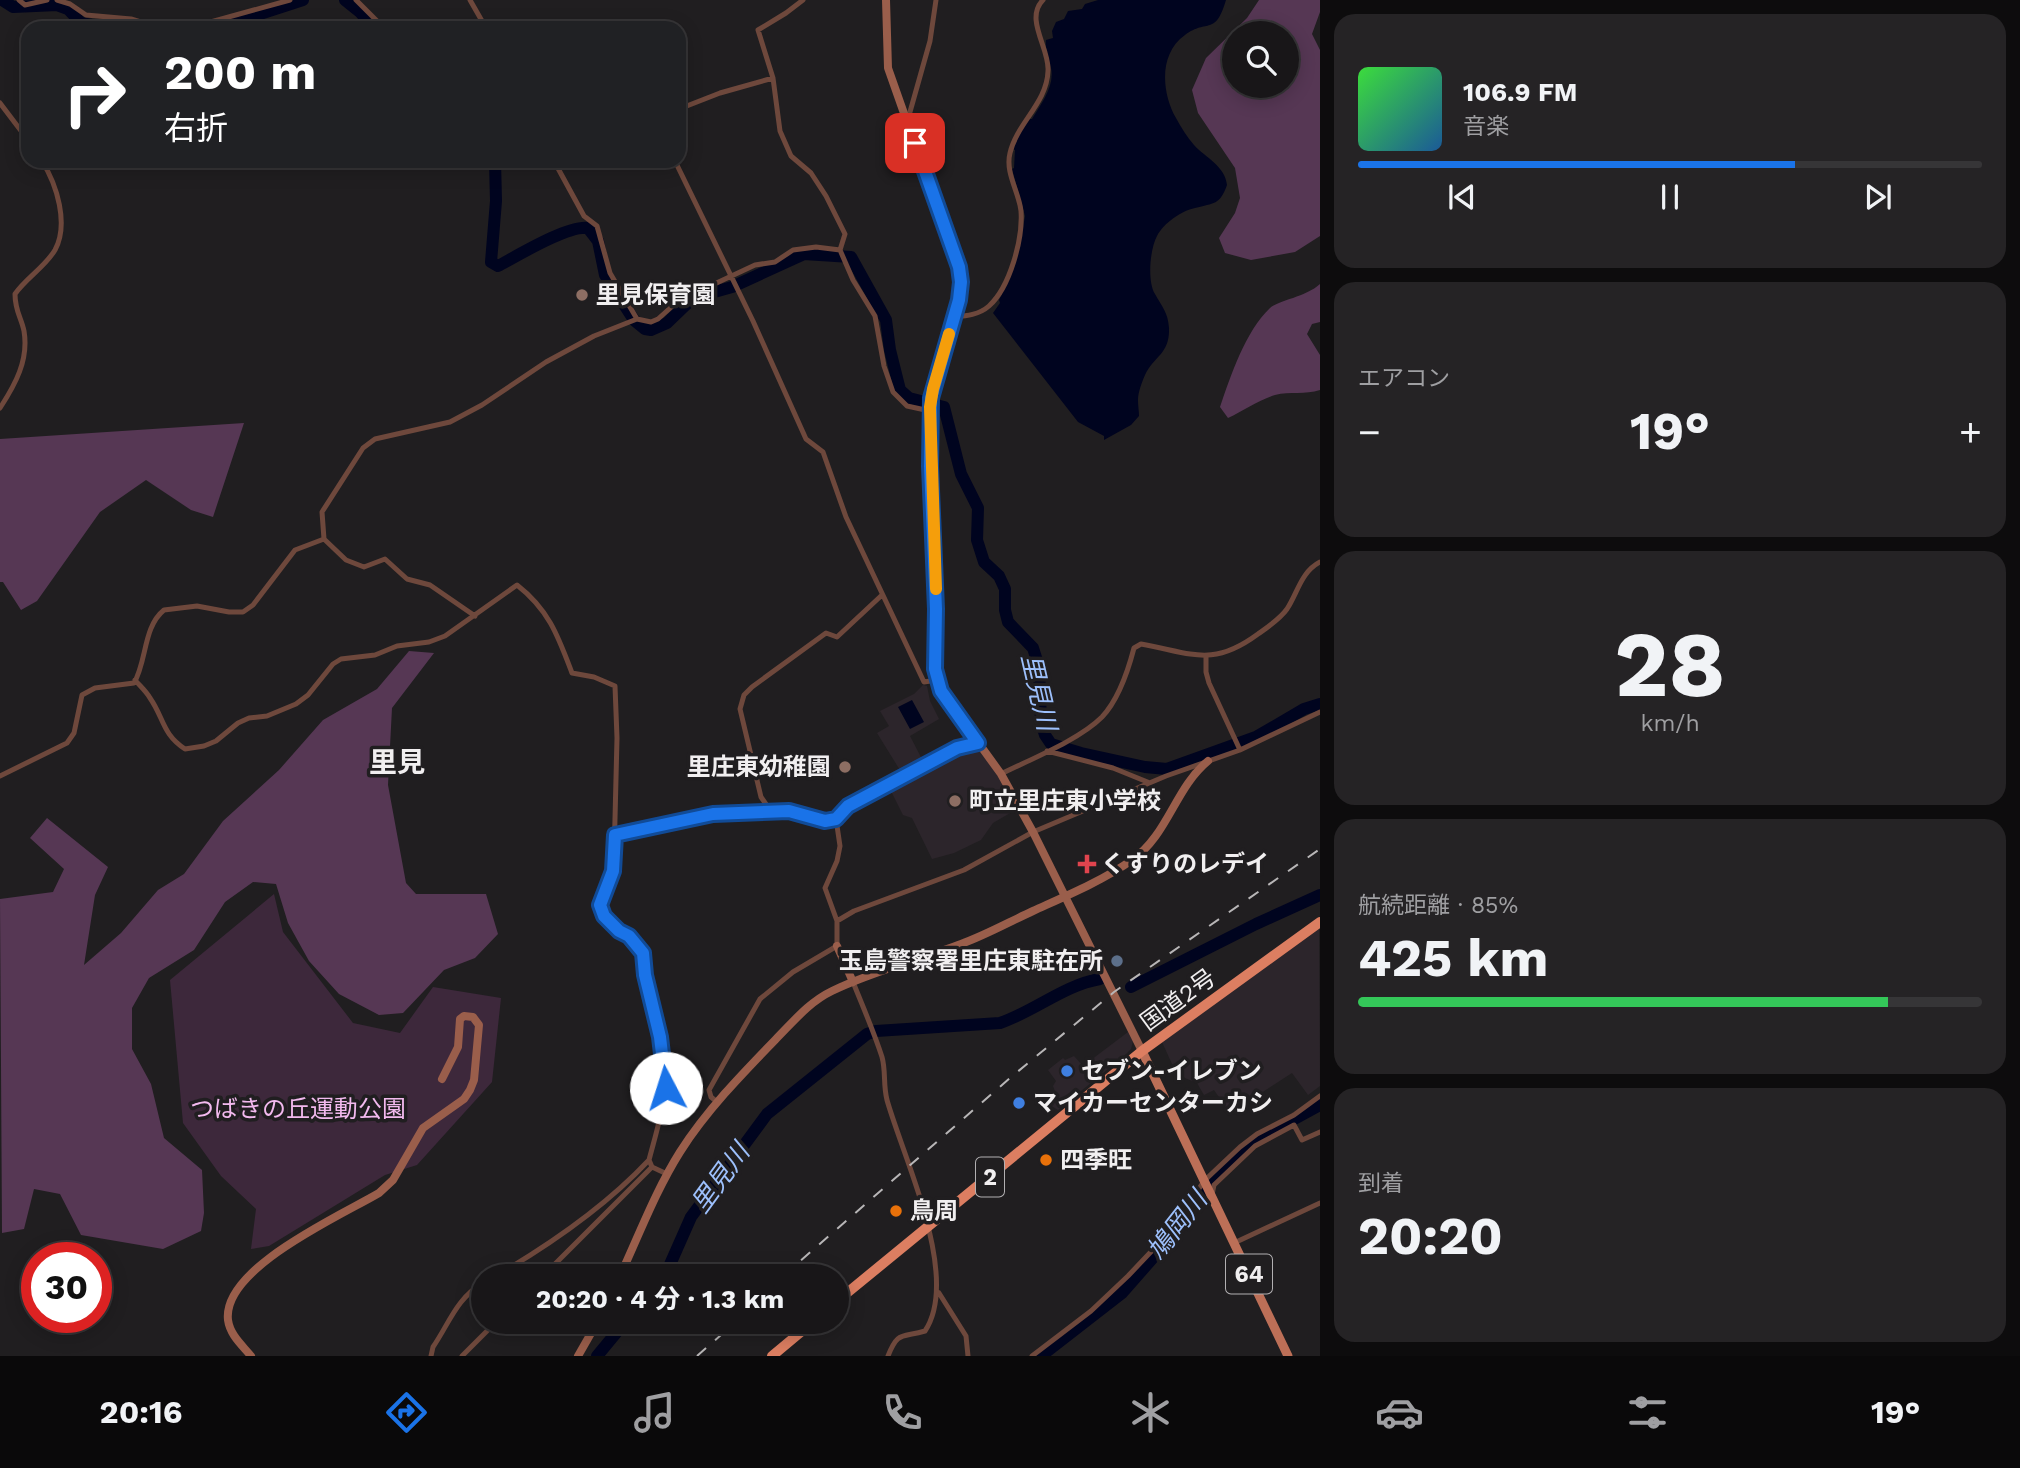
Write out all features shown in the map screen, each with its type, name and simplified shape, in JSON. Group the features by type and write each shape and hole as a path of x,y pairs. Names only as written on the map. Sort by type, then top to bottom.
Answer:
{"highway":[{"name":"国道2号","path":"849,1292 1142,1051 1320,923"},
{"path":"772,1356 798,1334"}],"main road":[{"name":"64","path":"1142,1051 1288,1356"}],"street":[{"path":"19,0 25,5 47,0"},
{"path":"57,0 70,4 86,15 137,21"},
{"path":"214,21 290,0"},
{"path":"356,0 377,21"},
{"path":"470,0 482,21"},
{"path":"803,0 758,30 773,78 780,131 791,156 811,173 826,196 845,234 840,250 875,316 884,366 893,392 907,406 930,405"},
{"path":"886,0 887,58 961,275 959,300 930,405 937,680 941,691 1001,774 1033,832 1142,1051"},
{"path":"907,122 930,41 936,0"},
{"path":"954,317 972,315 988,307 1011,270 1021,211 1008,160 1018,133 1038,105 1049,70 1035,17 1038,5 1043,0"},
{"path":"686,105 773,78"},
{"path":"0,103 21,130"},
{"path":"0,408 20,371 25,350 23,329 15,309 15,294 55,250 60,233 59,207 53,183 46,168"},
{"path":"558,168 584,216 597,226 610,273 638,319"},
{"path":"678,168 806,439 823,452 846,517 924,682 937,680"},
{"path":"475,617 429,586 407,579 385,559 364,567 346,560 324,539 322,512 367,444 388,435 424,430 450,422 482,405 546,362 594,336 638,319 651,322 658,319 678,300 755,265 775,262 793,250 816,247 840,250"},
{"path":"0,776 67,743 74,733 82,695 95,688 128,685 135,680 153,623 164,610 197,606 243,612 253,605 295,550 324,539"},
{"path":"1001,774 1083,732 1103,716 1126,675 1133,648 1141,644 1206,656 1230,652 1286,611 1304,575 1320,562"},
{"path":"135,680 151,698 165,731 174,742 185,749 204,746 216,741 238,723 249,718 267,716 296,704 308,695 333,664 341,659 375,655 397,646 429,642 455,631 517,585 541,607 552,622 572,673 594,677 615,686 617,738 613,871 600,905 604,916 619,931 629,936 643,953 645,975 664,1062 666,1088 649,1160 628,1183 573,1226 514,1264"},
{"path":"770,810 761,797 743,731 740,709 744,695 826,633 837,637 882,596"},
{"path":"1206,656 1209,683 1240,750"},
{"path":"837,921 854,911 964,870 1033,832 1150,783 1240,750 1320,712"},
{"path":"615,835 713,814 770,810 789,811 825,821 836,819 848,806 945,754 978,743"},
{"path":"1049,750 1113,768 1150,783"},
{"path":"626,1264 681,1150 718,1102 812,1003 853,982 964,944 1121,867 1149,846 1164,826 1187,783 1208,761"},
{"path":"836,819 840,846 837,861 825,888 837,921 837,946 882,1057 887,1101 929,1228 937,1290 933,1319 925,1331 894,1340 888,1356"},
{"path":"718,1102 711,1097 709,1090 760,999 793,972 837,946"},
{"path":"251,1356 229,1327 227,1317 233,1297 258,1267 277,1250 379,1193 393,1180 423,1128 464,1099 474,1080 479,1025 473,1017 464,1016 460,1019 458,1047 442,1079"},
{"path":"1032,1356 1091,1311 1128,1276 1164,1238 1205,1180 1257,1134 1294,1115 1320,1096"},
{"path":"1211,1193 1214,1185 1255,1146 1294,1125 1302,1140 1320,1132"},
{"path":"649,1160 652,1167 667,1174"},
{"path":"555,1264 652,1167"},
{"path":"1234,1243 1320,1203"},
{"path":"937,1290 966,1336 968,1356"},
{"path":"431,1356 433,1347 461,1299 471,1292"},
{"path":"462,1356 485,1334"},
{"path":"578,1356 591,1334"}],"shaded area":[{"path":"1259,0 1320,0 1320,12 1312,34 1320,50 1320,236 1295,252 1251,260 1225,253 1219,238 1235,213 1240,198 1235,168 1198,113 1192,90 1206,58 1222,42 1222,98 1299,98 1299,21 1244,21"},
{"path":"1320,284 1320,322 1312,324 1307,334 1320,355 1320,390 1275,395 1228,418 1220,407 1240,354 1253,329 1270,308"},
{"path":"244,423 213,517 191,510 146,480 100,512 37,601 21,610 3,582 0,582 0,439"},
{"path":"409,651 434,653 392,708 388,785 406,883 416,894 486,894 498,934 475,958 444,970 403,1013 379,1015 339,994 309,961 288,923 276,884 253,882 225,902 194,950 149,978 132,1008 132,1049 151,1084 164,1138 202,1170 204,1213 201,1231 163,1249 81,1235 60,1194 34,1189 24,1229 2,1233 0,899 53,892 64,869 30,838 47,818 108,867 95,895 84,965 121,933 158,890 184,874 223,821 279,770 323,720 377,689"},
{"name":"町立里庄東小学校","path":"923,685 927,686 930,701 939,719 910,736 924,763 903,775 877,733 889,726 880,711 914,694"},
{"name":"町立里庄東小学校","path":"977,746 1017,809 993,823 981,840 954,853 932,859 912,818 903,815 889,787 964,747"},
{"path":"1319,929 1320,1086 1308,1095 1292,1073 1230,1113 1214,1090 1204,1095 1197,1083 1185,1078 1172,1064 1162,1042"},
{"path":"1128,1032 1133,1041 1126,1054 1058,1110 1045,1102 1056,1094 1053,1086 1056,1081 1048,1070 1063,1058 1065,1060 1074,1056 1083,1066"}],"green space":[{"name":"つばきの丘運動公園","path":"274,894 283,932 353,1023 400,1033 433,987 501,998 492,1082 417,1165 385,1175 269,1246 251,1249 256,1209 221,1176 183,1123 170,980"}],"water":[{"path":"1098,0 1226,0 1214,23 1193,30 1176,43 1170,53 1165,75 1168,98 1176,118 1194,145 1219,167 1227,185 1219,200 1179,215 1168,222 1157,236 1150,273 1155,294 1167,318 1169,337 1139,390 1139,416 1131,425 1104,440 1104,436 1078,422 993,313 1000,303 1001,292 1021,239 1025,216 1012,169 1015,150 1012,149 1049,88 1052,75 1046,40 1053,38 1052,31 1056,22 1064,19 1068,11 1082,9 1085,4"},
{"path":"912,700 924,722 910,729 898,707"}],"waterway":[{"name":"里見川","path":"2,0 13,7 57,5 68,9 79,21"},
{"name":"里見川","path":"238,21 303,0"},
{"name":"里見川","path":"345,0 368,21"},
{"name":"里見川","path":"495,168 496,201 491,262 498,266 556,236 579,228 588,228 598,241 605,275 634,320 645,329 651,330 667,323 693,298 732,287 804,254 851,257 886,320 900,390 909,398 944,407 961,474 978,508 977,540 984,562 999,576 1005,589 1008,622 1033,648 1039,667 1041,722 1051,744 1145,767 1167,769 1256,737 1304,709 1320,704"},
{"name":"里見川","path":"1131,987 1320,895"},
{"name":"里見川","path":"670,1264 691,1217 767,1114 867,1034 876,1031 1000,1023 1062,992 1100,979"},
{"name":"鳩岡川","path":"1041,1356 1122,1293 1173,1235 1202,1190 1254,1141 1320,1105"},
{"name":"里見川","path":"597,1356 615,1334"}],"railway":[{"path":"797,1264 1010,1078 1114,992 1320,849"},
{"path":"697,1356 722,1334"}],"slow traffic":[{"path":"936,589 930,407 949,334"}],"place":[{"name":"里見保育園","path":"582,295"},
{"name":"里庄東幼稚園","path":"845,767"},
{"name":"町立里庄東小学校","path":"955,801"},
{"name":"くすりのレデイ","path":"1087,864"},
{"name":"玉島警察署里庄東駐在所","path":"1117,961"},
{"name":"セブン-イレブン","path":"1067,1071"},
{"name":"マイカーセンターカシ","path":"1019,1103"},
{"name":"四季旺","path":"1046,1160"},
{"name":"鳥周","path":"896,1211"}],"district":[{"name":"里見","path":"397,762"}],"route":[{"path":"666,1088 660,1037 645,975 643,953 629,936 619,931 604,916 600,905 613,871 615,835 713,814 770,810 789,811 825,821 836,819 848,806 957,748 978,743 941,691 935,669 936,609 930,411 942,354 959,300 961,275 915,143"}]}
